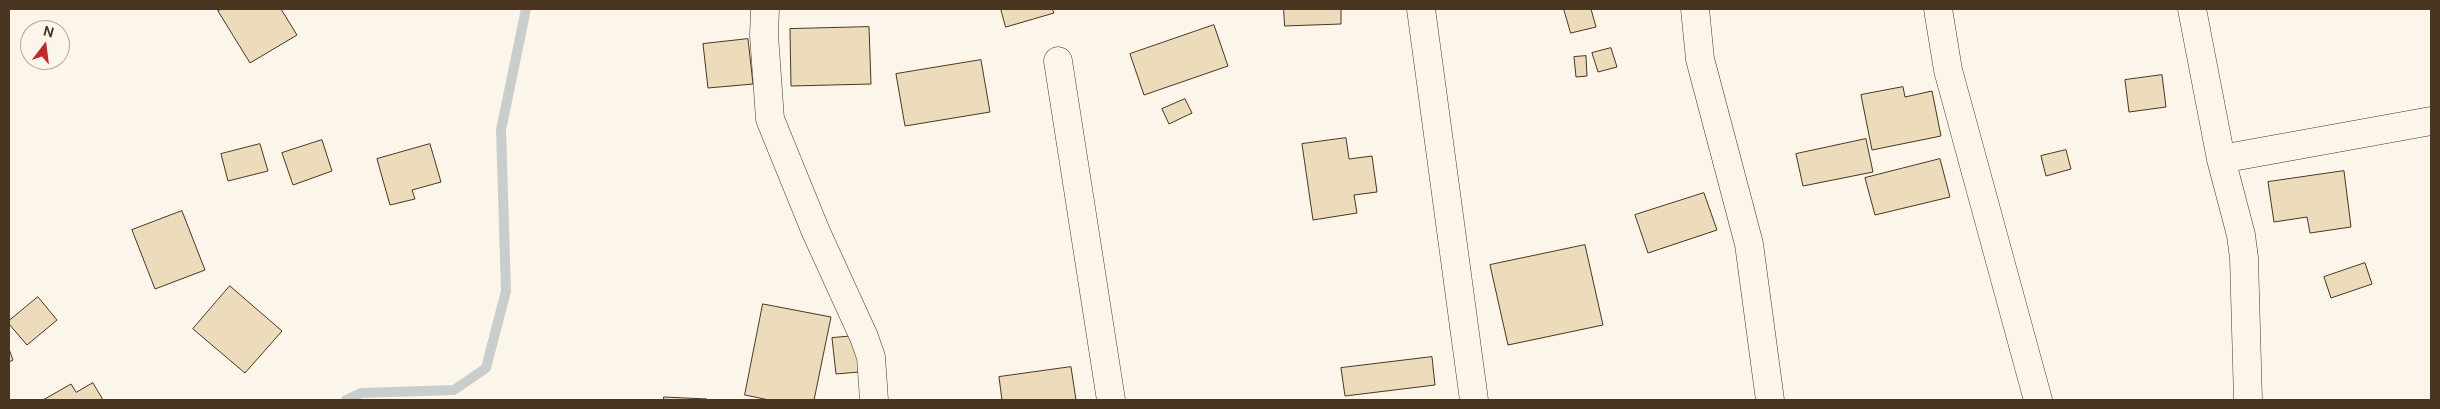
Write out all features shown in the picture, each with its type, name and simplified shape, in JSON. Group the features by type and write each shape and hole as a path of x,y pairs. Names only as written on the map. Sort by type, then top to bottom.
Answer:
{"street":[{"path":"765,9 764,35 770,119 816,232 864,336 871,357 874,400"},
{"path":"1421,9 1474,400"},
{"path":"1695,9 1700,59 1749,244 1770,400"},
{"path":"1938,9 1948,70 2038,400"},
{"path":"2192,9 2221,159 2241,235 2244,258 2247,400"},
{"path":"1058,61 1110,400"},
{"path":"2221,159 2431,121"}],"building":[{"path":"222,9 281,9 297,35 250,63 218,11"},
{"path":"1001,9 1052,9 1054,13 1006,27"},
{"path":"1284,9 1341,9 1341,24 1285,26"},
{"path":"1564,9 1591,9 1596,27 1571,33"},
{"path":"1214,25 1228,66 1144,95 1130,54"},
{"path":"869,27 871,84 791,86 790,29"},
{"path":"748,39 753,84 708,88 703,44"},
{"path":"1611,48 1617,67 1598,72 1592,53"},
{"path":"1586,56 1587,76 1576,77 1574,57"},
{"path":"981,60 990,112 905,126 896,74"},
{"path":"2162,75 2166,107 2129,112 2125,80"},
{"path":"1903,87 1905,97 1932,91 1941,136 1872,150 1861,95"},
{"path":"1185,99 1192,113 1169,124 1162,109"},
{"path":"1346,138 1349,159 1372,156 1377,192 1354,195 1357,213 1313,220 1302,144"},
{"path":"1866,139 1873,172 1803,186 1796,154"},
{"path":"322,140 332,171 293,185 282,153"},
{"path":"260,144 268,171 228,181 221,154"},
{"path":"430,144 441,182 412,190 415,199 390,205 377,159"},
{"path":"2066,150 2071,169 2046,176 2041,156"},
{"path":"1940,159 1950,197 1875,215 1865,178"},
{"path":"2344,171 2351,227 2310,233 2307,217 2274,222 2268,182"},
{"path":"1704,193 1717,230 1648,253 1635,215"},
{"path":"182,211 205,270 155,289 132,230"},
{"path":"1585,245 1603,325 1508,345 1490,265"},
{"path":"2365,263 2372,284 2331,298 2324,277"},
{"path":"230,286 282,331 245,373 193,329"},
{"path":"38,297 57,320 27,345 9,324 9,321"},
{"path":"763,304 831,317 814,400 769,400 745,395"},
{"path":"855,336 859,372 836,374 832,338"},
{"path":"9,349 13,360 9,362"},
{"path":"1432,357 1435,385 1345,396 1341,368"},
{"path":"1071,367 1076,400 1002,400 999,377"},
{"path":"93,383 103,400 43,400 71,384 76,392"},
{"path":"664,397 707,399 707,400 664,400"}],"waterway":[{"path":"346,400 361,393 454,390 486,368 506,291 501,130 526,9"}]}
